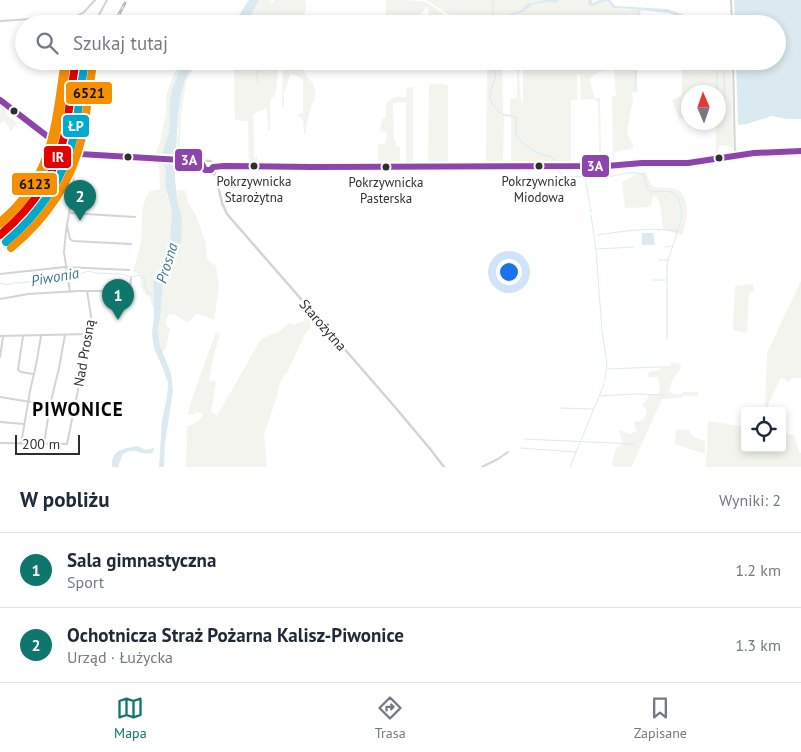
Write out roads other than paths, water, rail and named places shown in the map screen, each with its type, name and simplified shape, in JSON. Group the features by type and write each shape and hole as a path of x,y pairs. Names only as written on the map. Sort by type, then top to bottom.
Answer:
{"street":[{"path":"80,15 95,0"},
{"path":"99,15 107,0"},
{"path":"731,0 732,15"},
{"path":"0,21 15,20"},
{"path":"70,152 75,102 80,91 77,76 79,70"},
{"path":"732,70 735,156"},
{"path":"0,100 70,152 198,162 210,161 213,166"},
{"path":"213,166 597,166 642,163 688,163 767,152 801,151"},
{"path":"70,292 64,252 74,181 74,153"},
{"path":"203,166 206,161"},
{"path":"198,162 205,170 216,175 217,169 222,166"},
{"path":"210,171 213,166"},
{"name":"Starożytna","path":"213,166 222,203 227,214 436,455 444,467"},
{"path":"70,213 135,217"},
{"path":"67,226 71,240 131,244"},
{"path":"0,274 65,267 129,270"},
{"path":"0,299 22,294 130,291 131,278"},
{"name":"Nad Prosną","path":"44,444 67,444 89,334 91,316 87,292"},
{"path":"0,357 2,336 89,334"},
{"path":"0,443 44,444 65,335"},
{"path":"23,336 18,370 34,374"},
{"path":"21,444 41,336"},
{"path":"0,397 74,409"},
{"path":"0,422 24,424"},
{"path":"482,467 508,452"}],"water":[{"path":"249,0 259,0 251,15 239,15"},
{"path":"544,0 559,0 554,3 533,4 523,12 507,15 521,10 527,4"},
{"path":"589,0 593,0 591,2 593,3 599,0 610,0 615,6 667,9 684,15 613,8 605,1 590,6"},
{"path":"734,0 801,0 801,119 772,116 738,125 736,70 786,70 786,15 735,15"},
{"name":"Prosna","path":"180,70 191,70 185,81 178,115 176,150 178,155 175,167 178,205 182,220 181,241 179,251 163,281 158,329 160,346 171,373 173,391 165,443 164,467 159,467 162,420 168,383 153,342 153,282 163,264 170,239 172,213 165,184 166,172 162,154 169,132 172,89"},
{"path":"642,233 653,233 655,245 642,245"},
{"path":"138,446 145,450 154,449 152,453 147,454 131,451 123,454 118,467 112,467 112,461 116,453 123,449"}],"waterway":[{"path":"493,0 493,15"},
{"path":"639,10 639,15"},
{"path":"257,70 257,82"},
{"path":"494,70 496,73 490,96 493,105 498,111"},
{"path":"635,91 636,70"},
{"path":"717,70 717,85"},
{"path":"724,70 724,85"},
{"path":"499,112 516,117 516,134 521,142 531,149 551,156 555,162"},
{"path":"329,171 343,170"},
{"path":"347,170 357,170"},
{"path":"370,170 375,170"},
{"path":"377,170 384,170"},
{"path":"387,170 404,170"},
{"path":"408,170 440,170"},
{"path":"443,170 466,170"},
{"path":"469,170 476,170"},
{"path":"480,170 511,170"},
{"path":"515,170 528,170"},
{"path":"532,170 541,170"},
{"path":"547,170 557,170 566,175 585,177 591,212"},
{"path":"585,177 599,178 639,173 644,175 650,192 671,192 678,198 682,217 667,264 667,339"},
{"path":"591,215 607,364 605,380"},
{"path":"597,235 647,229 677,231"},
{"path":"665,247 671,246"},
{"path":"597,249 634,247"},
{"path":"659,260 668,260"},
{"name":"Piwonia","path":"0,284 43,281 49,278 54,280 62,279 89,271 121,274 131,277 139,275 146,280 144,284 148,293 155,295"},
{"path":"652,280 666,280"},
{"path":"608,369 660,367"},
{"path":"570,467 604,384"},
{"path":"600,396 664,395"},
{"path":"561,408 593,409"},
{"path":"524,439 634,444"},
{"path":"520,448 576,452"}],"railway":[{"path":"119,15 125,3"},
{"path":"75,96 80,80 86,70"},
{"path":"0,240 36,204 53,175 68,126 72,84"}],"place":[{"name":"Pokrzywnicka Starożytna","path":"254,166"},
{"name":"Pokrzywnicka Miodowa","path":"539,166"},
{"name":"Pokrzywnicka Pasterska","path":"386,167"},
{"name":"Ochotnicza Straż Pożarna Kalisz-Piwonice","path":"80,221"},
{"name":"Sala gimnastyczna","path":"118,320"}],"district":[{"name":"PIWONICE","path":"78,409"}]}
